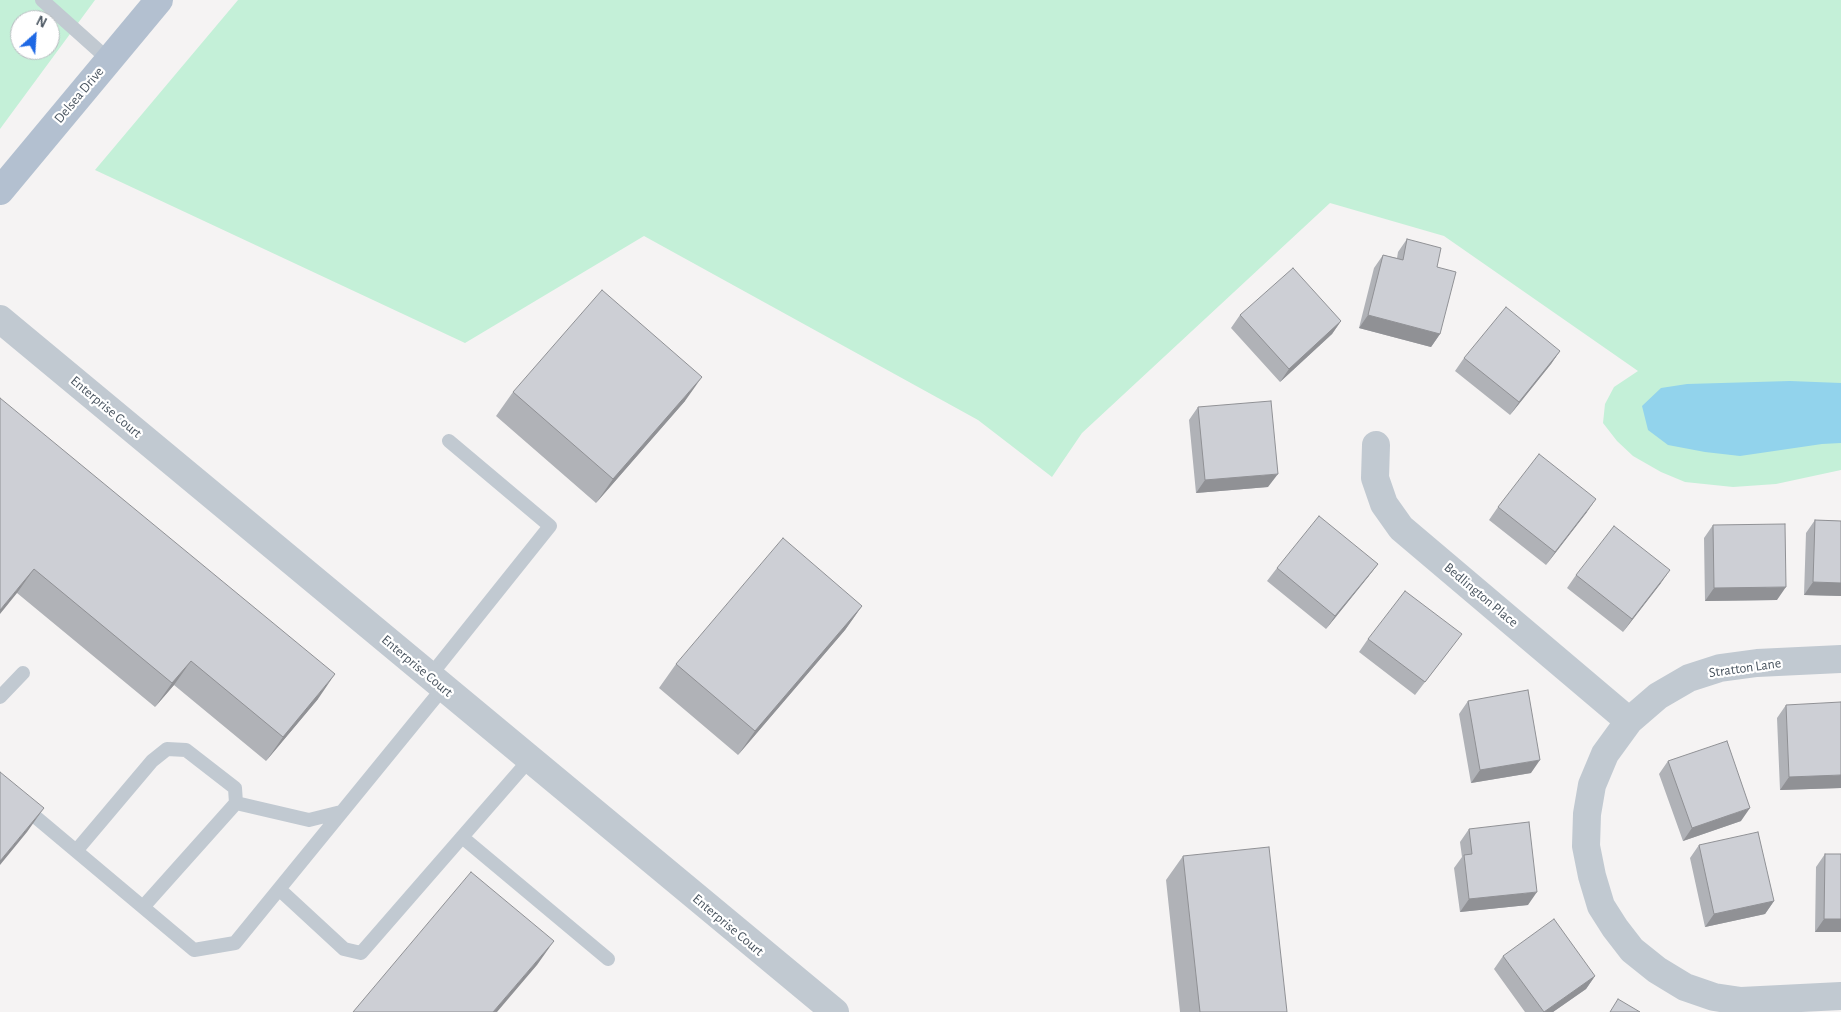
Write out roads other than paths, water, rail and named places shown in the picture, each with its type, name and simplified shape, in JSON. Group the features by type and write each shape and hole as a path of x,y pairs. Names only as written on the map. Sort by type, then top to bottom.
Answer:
{"main road":[{"name":"Delsea Drive","path":"0,190 159,0"}],"street":[{"name":"Enterprise Court","path":"0,319 830,1011"},
{"name":"Bedlington Place","path":"1376,445 1376,478 1384,504 1401,528 1630,721"},
{"name":"Stratton Lane","path":"1841,659 1757,663 1720,668 1689,678 1658,696 1630,721 1605,754 1592,785 1586,830 1586,846 1601,906 1632,950 1657,970 1685,988 1714,997 1740,1001 1841,996"}],"lane":[{"path":"42,0 109,60"},
{"path":"0,787 194,950 234,943 341,812 550,526 449,441"},
{"path":"0,697 24,673"},
{"path":"76,850 152,761 167,749 186,750 235,788 236,803 144,907"},
{"path":"279,889 344,949 360,953 530,759"},
{"path":"236,803 308,820 341,812"},
{"path":"462,837 608,959"}],"water":[{"path":"1790,381 1841,383 1841,443 1740,456 1668,445 1648,430 1642,406 1661,388 1687,384"}]}
